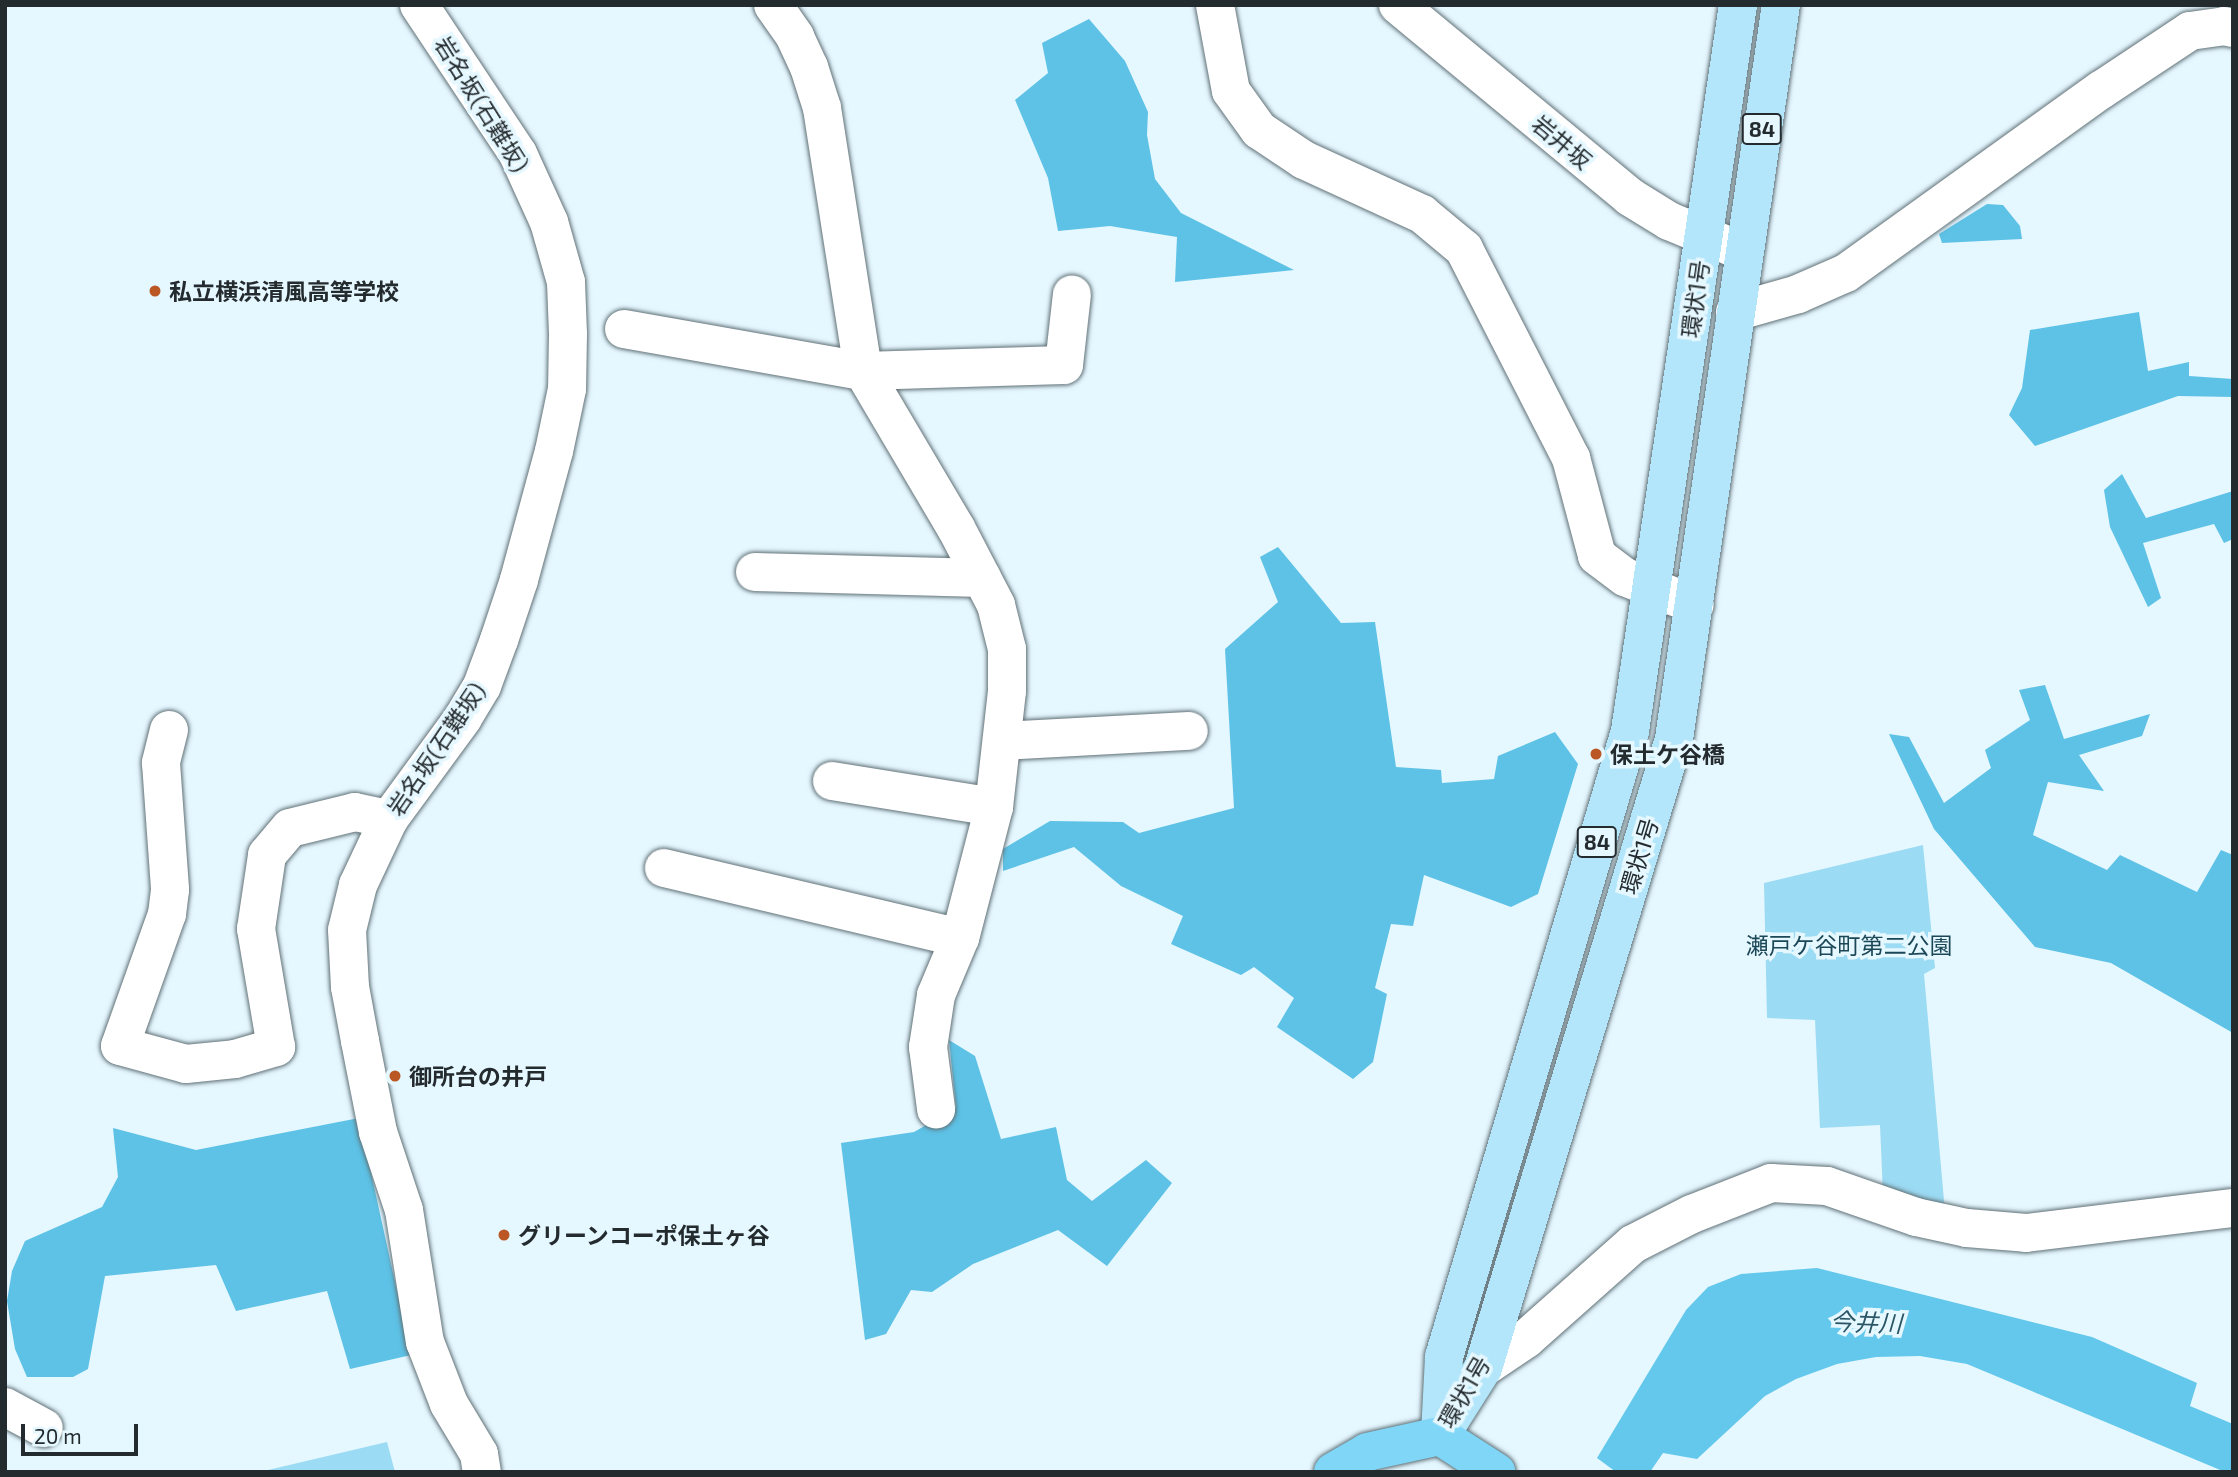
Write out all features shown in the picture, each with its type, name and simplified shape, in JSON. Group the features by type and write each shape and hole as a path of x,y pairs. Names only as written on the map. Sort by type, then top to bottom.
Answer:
{"highway":[{"path":"1333,1472 1367,1452 1440,1436 1496,1472"},
{"path":"1405,1472 1440,1436"}],"main road":[{"name":"環状1号","path":"1440,1436 1444,1357 1630,731 1738,5"},
{"name":"環状1号","path":"1440,1436 1483,1368 1674,739 1781,5"}],"street":[{"path":"773,5 795,37 822,108 863,371 956,528 996,605 1007,649 1007,691 994,807 960,938 936,995 928,1046 936,1109"},
{"path":"1214,5 1231,92 1259,130 1304,160 1422,214 1464,249 1571,458 1597,556 1616,572 1695,605"},
{"name":"岩井坂","path":"1398,5 1630,197 1669,222 1744,252"},
{"name":"岩名坂(石難坂)","path":"427,17 518,154 549,222 575,317 567,389 559,426 519,580 482,686 463,718 389,819 358,885 347,930 350,987 377,1128 404,1210 425,1342 449,1404 480,1454 482,1472"},
{"path":"1735,312 1798,294 1846,273 2101,90 2190,31 2224,26 2233,29"},
{"path":"624,329 863,371 1064,365 1072,294"},
{"path":"755,572 982,578"},
{"path":"169,730 161,774 170,890 167,914 120,1046 186,1064 234,1059 276,1047 256,929 267,855 290,828 355,811 389,819"},
{"path":"1002,741 1189,731"},
{"path":"832,781 994,807"},
{"path":"664,868 960,938"},
{"path":"1483,1368 1526,1339 1633,1244 1692,1214 1770,1183 1827,1186 1967,1228 2026,1233 2233,1208"},
{"path":"5,1407 44,1428"}],"green space":[{"name":"瀬戸ケ谷町第二公園","path":"1923,845 1935,968 1924,974 1945,1212 1883,1195 1880,1125 1820,1128 1815,1020 1767,1018 1764,883"},
{"path":"387,1442 395,1472 268,1470"}],"shaded area":[{"path":"1089,19 1125,61 1148,112 1147,135 1155,179 1181,213 1294,270 1175,282 1177,237 1110,226 1058,231 1048,178 1015,100 1048,73 1042,43"},
{"path":"1987,204 2003,205 2020,226 2022,239 1942,243 1939,234"},
{"path":"2139,312 2148,371 2189,362 2189,376 2233,379 2233,397 2178,396 2035,446 2009,415 2022,388 2030,330"},
{"path":"2122,474 2146,518 2233,491 2233,539 2224,543 2214,524 2143,543 2161,598 2148,607 2110,527 2104,490"},
{"path":"1278,547 1341,623 1375,622 1396,767 1441,770 1442,783 1494,779 1498,756 1555,732 1578,764 1538,894 1511,907 1424,875 1413,926 1391,924 1375,988 1387,994 1373,1062 1353,1079 1277,1027 1294,998 1254,967 1241,975 1171,944 1183,916 1121,886 1074,847 1003,871 1003,849 1050,821 1123,822 1139,833 1234,808 1225,649 1278,602 1260,557"},
{"path":"2045,685 2064,739 2150,714 2142,736 2079,755 2104,791 2048,782 2033,835 2107,870 2120,855 2197,892 2221,850 2233,855 2233,1033 2111,963 2035,947 1934,829 1889,734 1909,737 1944,803 1991,768 1985,750 2030,720 2019,690"},
{"path":"949,1040 975,1056 1001,1139 1056,1127 1067,1180 1092,1201 1146,1160 1172,1183 1107,1266 1058,1230 973,1264 932,1292 911,1290 886,1334 865,1340 841,1143 914,1132 956,1108"},
{"path":"359,1118 411,1355 350,1369 327,1291 236,1311 216,1265 105,1276 88,1369 73,1377 27,1377 15,1349 7,1301 12,1271 25,1241 102,1207 118,1177 113,1128 196,1150"}],"water":[{"name":"今井川","path":"1817,1268 2092,1337 2197,1383 2190,1406 2233,1424 2233,1472 2225,1472 1967,1364 1920,1356 1876,1357 1837,1364 1796,1379 1765,1396 1697,1459 1663,1453 1650,1472 1616,1472 1597,1458 1686,1310 1708,1287 1741,1274"}],"place":[{"name":"私立横浜清風高等学校","path":"155,291"},
{"name":"保土ケ谷橋","path":"1596,754"},
{"name":"御所台の井戸","path":"395,1076"},
{"name":"グリーンコーポ保土ヶ谷","path":"504,1235"}]}
